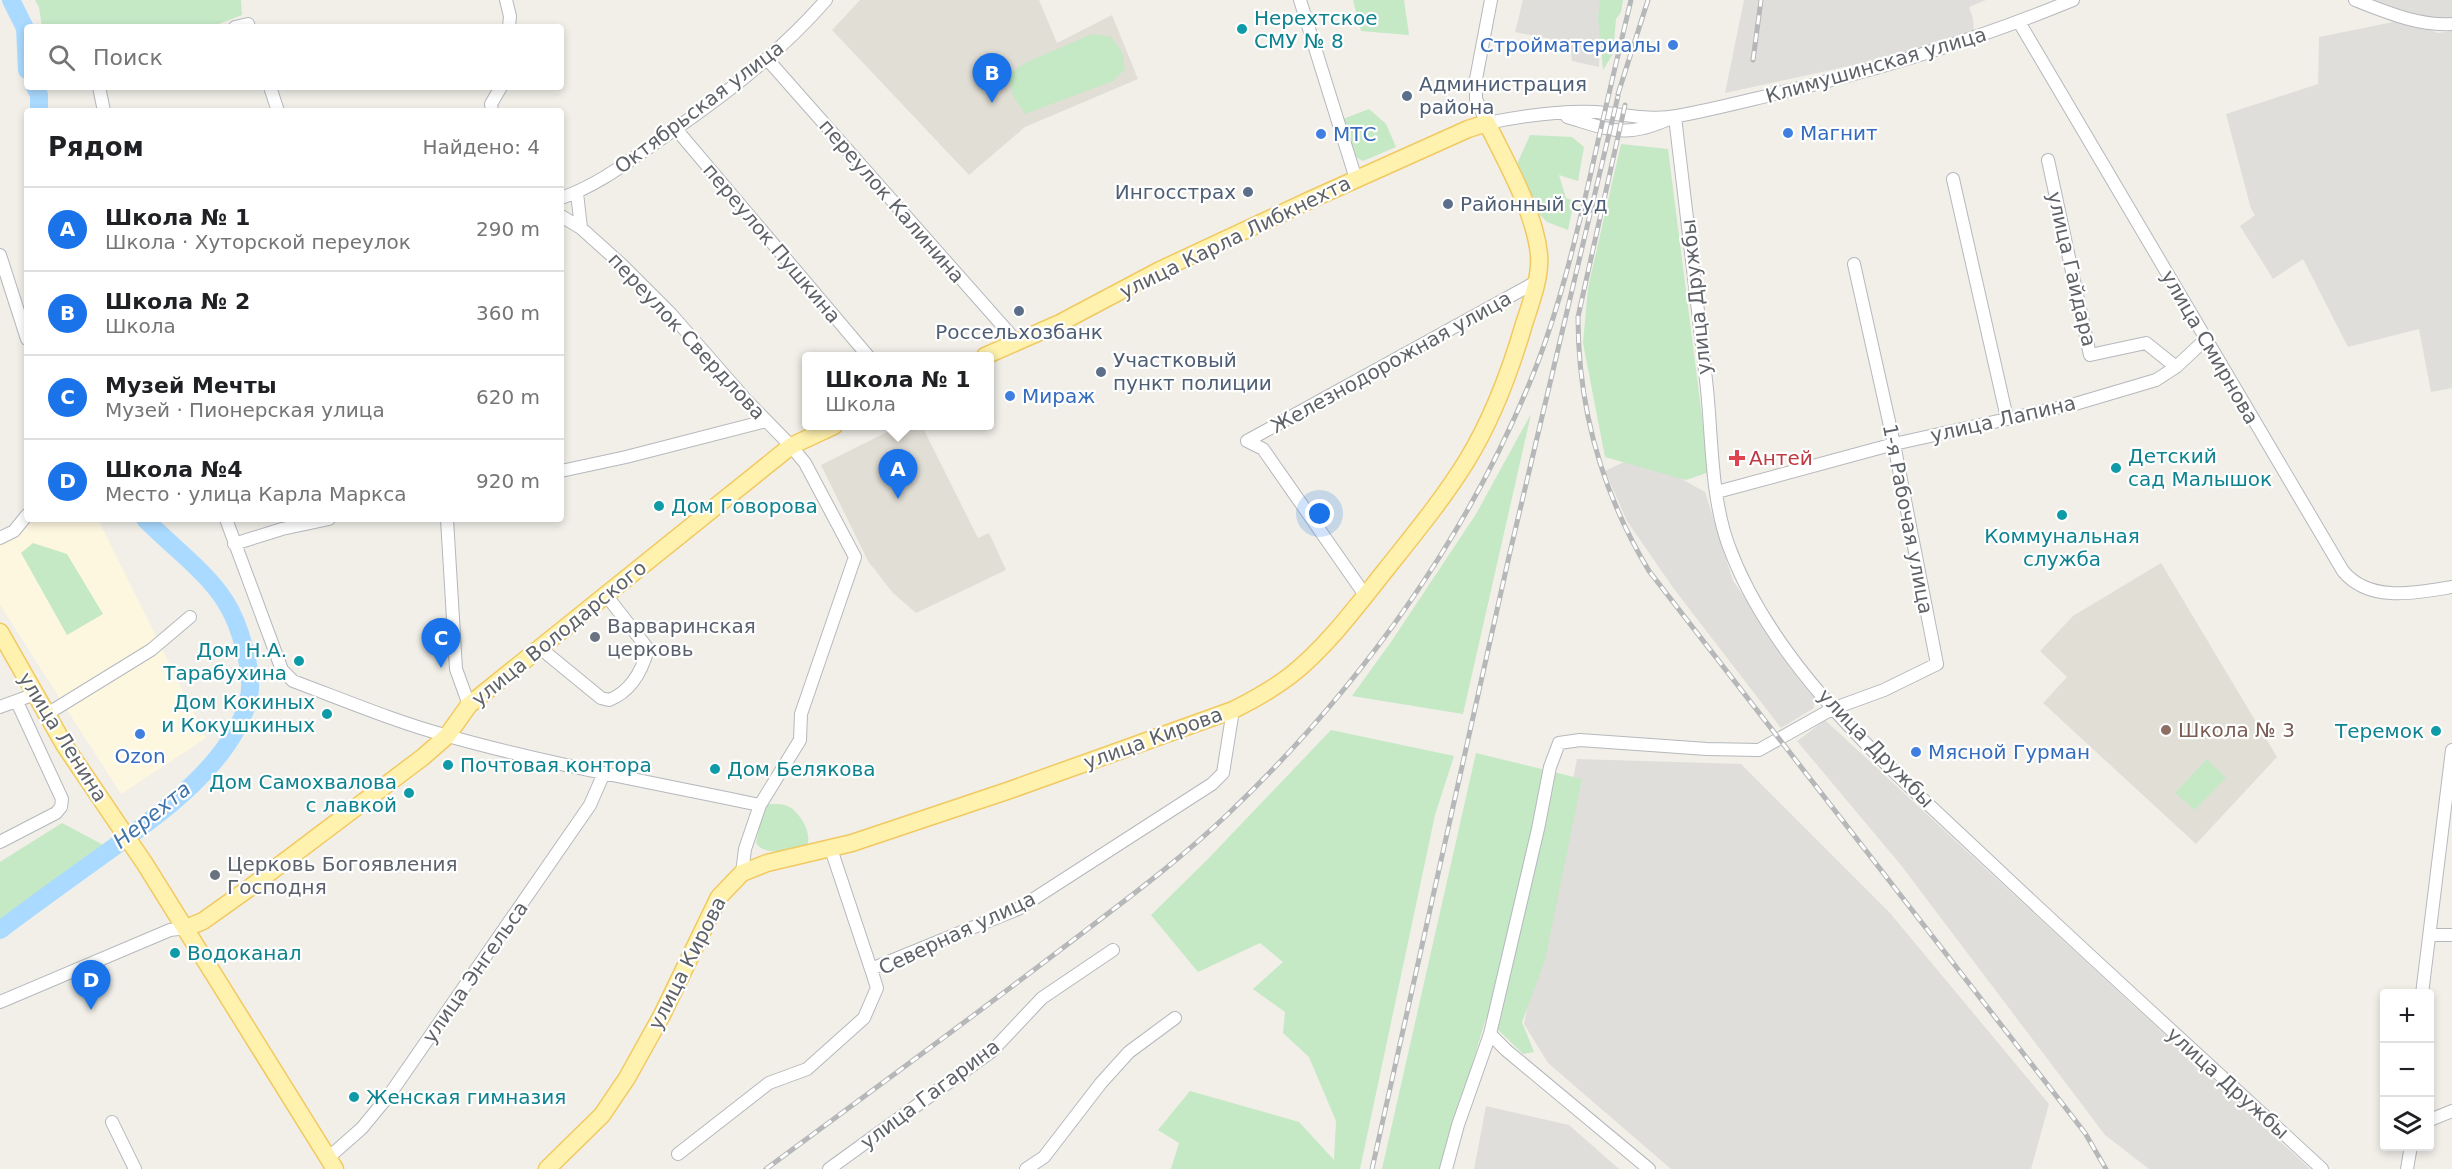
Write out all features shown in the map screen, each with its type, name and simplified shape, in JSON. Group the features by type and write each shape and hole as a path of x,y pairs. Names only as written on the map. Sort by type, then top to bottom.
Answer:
{"main road":[{"name":"улица Карла Либкнехта","path":"994,353 1076,315 1160,270 1356,179 1468,129 1488,123"},
{"name":"улица Кирова","path":"547,1169 602,1115 627,1078 662,1014 719,897 742,873 767,863 831,849 999,794 1233,710 1260,696 1291,675 1316,652 1427,518 1466,462 1494,409 1517,348 1536,282 1539,255 1531,222 1488,123"},
{"path":"791,446 825,430"},
{"name":"улица Володарского","path":"186,928 203,921 248,889 423,757 447,736 469,705 791,446"},
{"name":"улица Ленина","path":"0,632 65,746 186,928"},
{"path":"186,928 332,1163"}],"street":[{"path":"506,0 510,24"},
{"name":"Октябрьская улица","path":"564,197 593,186 676,129 768,60 826,0"},
{"path":"1300,0 1356,179"},
{"path":"1488,123 1476,99 1476,79 1491,0"},
{"name":"Климушинская улица","path":"1488,123 1516,117 1555,113 1618,132 1648,129 1675,117 1833,81 1908,60 2019,22 2073,0"},
{"path":"2355,0 2420,22 2437,25 2452,24"},
{"name":"улица Смирнова","path":"2019,22 2253,420 2352,581 2363,588 2382,592 2417,593 2452,587"},
{"name":"переулок Калинина","path":"768,60 1017,342"},
{"path":"100,90 103,108"},
{"path":"271,90 277,108"},
{"path":"492,108 491,104 499,90"},
{"name":"улица Дружбы","path":"1675,117 1698,306 1717,492 1726,540 1746,590 1776,636 1832,709 1878,756 2130,994 2322,1169"},
{"name":"переулок Пушкина","path":"676,129 864,352"},
{"name":"улица Гайдара","path":"2048,160 2090,355 2146,344 2176,367"},
{"path":"1953,179 2007,418"},
{"path":"577,193 581,228"},
{"name":"переулок Свердлова","path":"564,218 581,228 671,314 765,421 791,446 805,463 855,557 801,714 800,740 760,805 745,849 742,873"},
{"path":"0,255 24,330"},
{"name":"1-я Рабочая улица","path":"1832,709 1884,690 1937,663 1894,444 1854,264"},
{"name":"Железнодорожная улица","path":"1365,595 1263,449 1247,441 1536,282"},
{"name":"улица Лапина","path":"1717,492 1894,444 2075,404 2156,380 2176,367 2206,338"},
{"path":"564,470 626,458 765,421"},
{"path":"0,538 14,531 24,519"},
{"path":"227,522 282,670 287,677 447,736 604,773 760,805"},
{"path":"234,544 282,529 315,522"},
{"path":"447,522 456,669 469,705"},
{"path":"540,648 601,698 609,700 616,697 639,676 648,649 606,595"},
{"path":"46,714 151,650 190,617"},
{"path":"0,707 35,694"},
{"path":"0,842 56,813 61,807 62,799 17,702"},
{"path":"1446,1169 1458,1125 1490,1034 1538,830 1550,766 1559,743 1580,740 1707,749 1759,750 1832,709"},
{"name":"Северная улица","path":"678,1154 769,1083 807,1069 864,1018 877,988 871,969 1018,909 1212,784 1223,773 1233,710"},
{"path":"2423,989 2452,750"},
{"name":"улица Энгельса","path":"332,1163 390,1094 590,805 604,773"},
{"path":"831,849 871,969"},
{"path":"0,1002 170,930 186,928"},
{"path":"2430,934 2452,935"},
{"name":"улица Гагарина","path":"829,1169 992,1051 1042,998 1113,950"},
{"path":"1026,1169 1044,1157 1101,1083 1130,1052 1175,1018"},
{"path":"1490,1034 1506,1050 1649,1169"},
{"path":"2434,1118 2452,1111"},
{"path":"112,1122 135,1169"},
{"path":"2407,1169 2409,1151"}],"shaded area":[{"path":"860,0 1039,0 1057,43 1112,15 1138,79 1025,127 969,175 832,30"},
{"path":"1523,0 1602,0 1599,67 1572,61 1570,43 1515,32"},
{"path":"1744,0 1986,0 1969,7 1974,31 1886,58 1725,93"},
{"path":"2372,0 2452,0 2452,19 2407,15"},
{"path":"2403,20 2438,33 2452,31 2452,388 2431,392 2419,329 2348,347 2303,259 2273,279 2240,226 2255,215 2251,209 2226,114 2318,84 2319,37"},
{"path":"891,430 924,430 978,538 989,533 1006,570 916,613 893,593 868,561 821,465"},
{"path":"1639,455 1705,492 1733,581 1814,696 1814,708 1781,728 1674,589 1627,521 1605,471"},
{"path":"24,518 24,522 99,522 206,738 121,794 0,605 0,532"},
{"name":"Школа № 3","path":"2161,563 2277,757 2196,844 2043,703 2067,677 2040,651 2073,616"},
{"path":"1825,720 2310,1169 2149,1169 2105,1135 1900,864 1797,741"},
{"path":"1577,759 1741,764 1890,913 2049,1104 2031,1169 1671,1169 1548,1063 1524,1024"},
{"path":"1486,1106 1569,1125 1619,1169 1474,1169"}],"green space":[{"path":"35,0 241,0 242,15 219,24 42,24 39,7"},
{"path":"1353,0 1404,0 1409,35 1361,31"},
{"path":"1600,0 1623,0 1621,12 1616,19 1613,54 1603,70 1598,18"},
{"path":"1092,34 1111,37 1122,52 1125,69 1113,81 1025,114 1013,96 1008,74 1027,62"},
{"path":"1369,109 1386,124 1396,147 1363,161 1354,156 1343,119"},
{"path":"1530,135 1572,137 1584,147 1578,181 1559,175 1566,198 1574,201 1568,230 1547,222 1536,211 1517,164"},
{"path":"1621,144 1668,149 1709,472 1686,480 1605,457 1583,343 1588,288"},
{"path":"1531,414 1463,714 1352,696 1391,642 1476,514"},
{"path":"33,543 67,554 103,614 67,635 21,553"},
{"path":"1331,730 1454,756 1435,815 1360,1169 1171,1169 1179,1143 1158,1130 1190,1091 1299,1122 1334,1160 1336,1121 1309,1057 1283,1033 1285,1012 1253,989 1283,962 1260,943 1198,972 1151,915"},
{"path":"1476,753 1582,779 1545,960 1522,1022 1534,1052 1523,1054 1486,1018 1441,1169 1382,1169"},
{"path":"2207,759 2226,778 2195,810 2175,793"},
{"path":"768,804 786,805 795,811 807,831 807,846 773,851 760,848 756,843 763,809"},
{"path":"62,823 111,849 0,930 0,862"}],"waterway":[{"name":"Нерехта","path":"11,0 24,26"},
{"name":"Нерехта","path":"36,90 39,108"},
{"name":"Нерехта","path":"0,930 140,828 186,791 224,749 239,725 248,701 250,678 245,649 236,622 225,601 208,579 148,522"}],"railway":[{"path":"766,1169 1027,975 1190,849 1277,765 1323,714 1407,606 1479,490 1536,367 1560,297 1573,249 1631,0"},
{"path":"1618,94 1648,0"},
{"path":"1753,60 1761,0"},
{"path":"1372,1169 1510,552 1618,96"},
{"path":"1625,105 1578,317 1582,384 1588,416 1606,480 1618,511 1649,571 2085,1133 2106,1169"}],"place":[{"name":"Нерехтское СМУ № 8","path":"1242,29"},
{"name":"Стройматериалы","path":"1673,45"},
{"name":"Администрация района","path":"1407,96"},
{"name":"Школа № 2","path":"992,103"},
{"name":"Магнит","path":"1788,133"},
{"name":"МТС","path":"1321,134"},
{"name":"Ингосстрах","path":"1248,192"},
{"name":"Районный суд","path":"1448,204"},
{"name":"Россельхозбанк","path":"1019,311"},
{"name":"Участковый пункт полиции","path":"1101,372"},
{"name":"Мираж","path":"1010,396"},
{"name":"Антей","path":"1737,458"},
{"name":"Детский сад Малышок","path":"2116,468"},
{"name":"Школа № 1","path":"898,499"},
{"name":"Дом Говорова","path":"659,506"},
{"name":"Коммунальная служба","path":"2062,515"},
{"name":"Варваринская церковь","path":"595,637"},
{"name":"Дом Н.А. Тарабухина","path":"299,661"},
{"name":"Музей Мечты","path":"441,668"},
{"name":"Дом Кокиных и Кокушкиных","path":"327,714"},
{"name":"Школа № 3","path":"2166,730"},
{"name":"Теремок","path":"2436,731"},
{"name":"Ozon","path":"140,734"},
{"name":"Мясной Гурман","path":"1916,752"},
{"name":"Почтовая контора","path":"448,765"},
{"name":"Дом Белякова","path":"715,769"},
{"name":"Дом Самохвалова с лавкой","path":"409,793"},
{"name":"Церковь Богоявления Господня","path":"215,875"},
{"name":"Водоканал","path":"175,953"},
{"name":"Школа №4","path":"91,1010"},
{"name":"Женская гимназия","path":"354,1097"}]}
